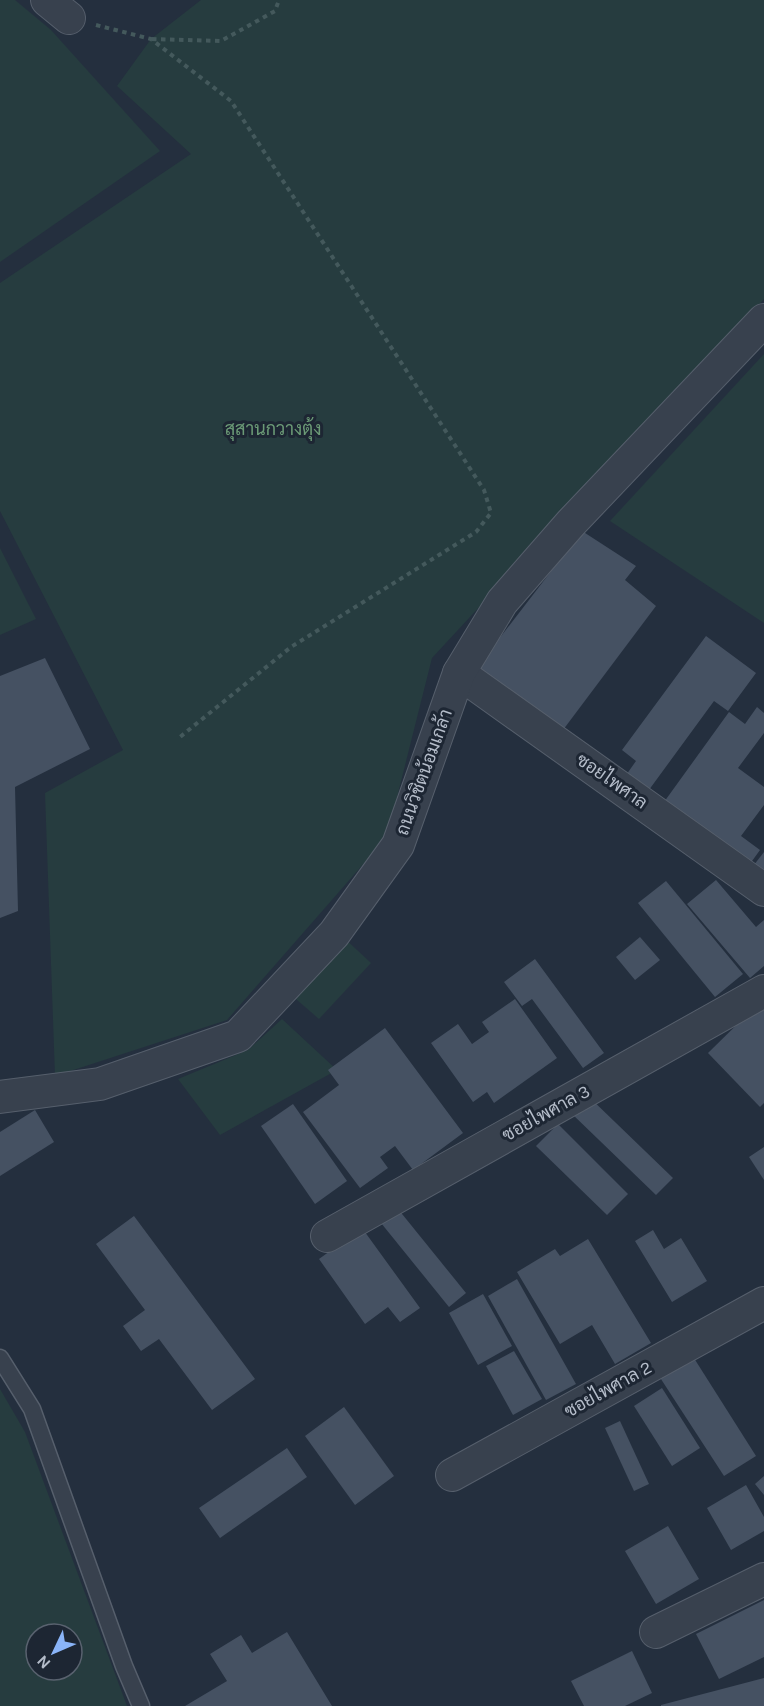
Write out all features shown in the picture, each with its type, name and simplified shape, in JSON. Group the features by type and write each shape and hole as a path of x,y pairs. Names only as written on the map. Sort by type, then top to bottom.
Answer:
{"street":[{"name":"ถนนวิชิตน้อมเกล้า","path":"0,1097 100,1084 238,1036 334,934 398,845 459,673 502,602 571,523 764,320"},
{"name":"ซอยไพศาล","path":"459,673 764,890"},
{"name":"ซอยไพศาล 3","path":"327,1236 764,991"},
{"name":"ซอยไพศาล 2","path":"452,1475 764,1303"},
{"path":"656,1632 764,1579"}],"lane":[{"path":"0,1358 32,1409 124,1666 141,1706"}],"path":[{"path":"58,9 151,39 221,41 275,11 279,0"},
{"path":"151,39 231,101 484,490 490,513 476,532 291,647 180,737"}],"green space":[{"path":"0,0 15,0 51,30 160,151 0,262"},
{"name":"สุสานกวางตุ้ง","path":"201,0 764,0 764,299 432,658 387,837 227,1020 55,1076 45,793 123,750 0,511 0,283 191,154 117,86 151,39"},
{"path":"764,354 764,623 610,521"},
{"path":"0,548 36,619 0,635"},
{"path":"342,936 371,963 319,1019 289,993"},
{"path":"282,1019 337,1070 220,1135 178,1079 248,1050"},
{"path":"0,1389 25,1432 127,1706 0,1706"}],"building":[{"path":"582,531 636,566 625,580 656,606 560,734 475,670"},
{"path":"706,636 756,673 728,711 714,701 646,794 624,778 636,761 622,750"},
{"path":"45,658 90,749 15,787 18,911 0,918 0,676"},
{"path":"757,707 764,713 764,733 738,768 764,787 764,805 741,836 760,850 747,868 659,809 729,712 745,724"},
{"path":"764,852 764,881 750,870"},
{"path":"716,880 756,927 764,920 764,966 750,978 687,904"},
{"path":"666,881 743,974 715,997 638,903"},
{"path":"640,937 660,960 635,980 616,957"},
{"path":"535,959 604,1053 583,1068 532,999 522,1006 504,982"},
{"path":"764,998 764,1103 760,1107 708,1053"},
{"path":"515,999 557,1058 494,1103 487,1092 473,1102 431,1043 458,1024 472,1044 489,1032 482,1022"},
{"path":"385,1028 463,1133 413,1170 395,1146 380,1157 388,1168 360,1188 303,1112 339,1085 328,1070"},
{"path":"587,1095 673,1178 656,1195 570,1112"},
{"path":"293,1104 347,1181 315,1204 261,1126"},
{"path":"35,1110 54,1142 0,1176 0,1132"},
{"path":"558,1124 628,1194 607,1215 536,1146"},
{"path":"764,1147 764,1180 749,1157"},
{"path":"394,1204 466,1293 449,1307 377,1218"},
{"path":"134,1216 255,1379 212,1410 159,1339 141,1351 123,1326 145,1310 96,1244"},
{"path":"362,1228 420,1308 400,1322 388,1307 365,1324 319,1259"},
{"path":"653,1230 664,1249 681,1238 707,1281 672,1302 635,1241"},
{"path":"588,1239 651,1343 615,1364 592,1325 560,1344 517,1272 555,1249 560,1256"},
{"path":"517,1279 576,1384 546,1400 488,1296"},
{"path":"483,1294 512,1346 478,1365 449,1313"},
{"path":"514,1351 542,1399 513,1415 486,1366"},
{"path":"692,1355 756,1456 724,1476 659,1376"},
{"path":"662,1388 700,1448 672,1466 634,1406"},
{"path":"344,1407 394,1476 355,1505 305,1436"},
{"path":"620,1421 649,1484 634,1491 605,1428"},
{"path":"287,1448 307,1477 220,1538 199,1508"},
{"path":"764,1476 764,1495 755,1484"},
{"path":"746,1485 764,1517 764,1531 731,1550 707,1508"},
{"path":"668,1526 699,1579 656,1604 625,1551"},
{"path":"764,1600 764,1657 719,1679 696,1634"},
{"path":"287,1632 332,1706 185,1706 227,1681 210,1654 241,1635 252,1653"},
{"path":"632,1651 652,1693 625,1706 584,1706 571,1681"},
{"path":"764,1678 764,1706 661,1706 661,1705"}]}
